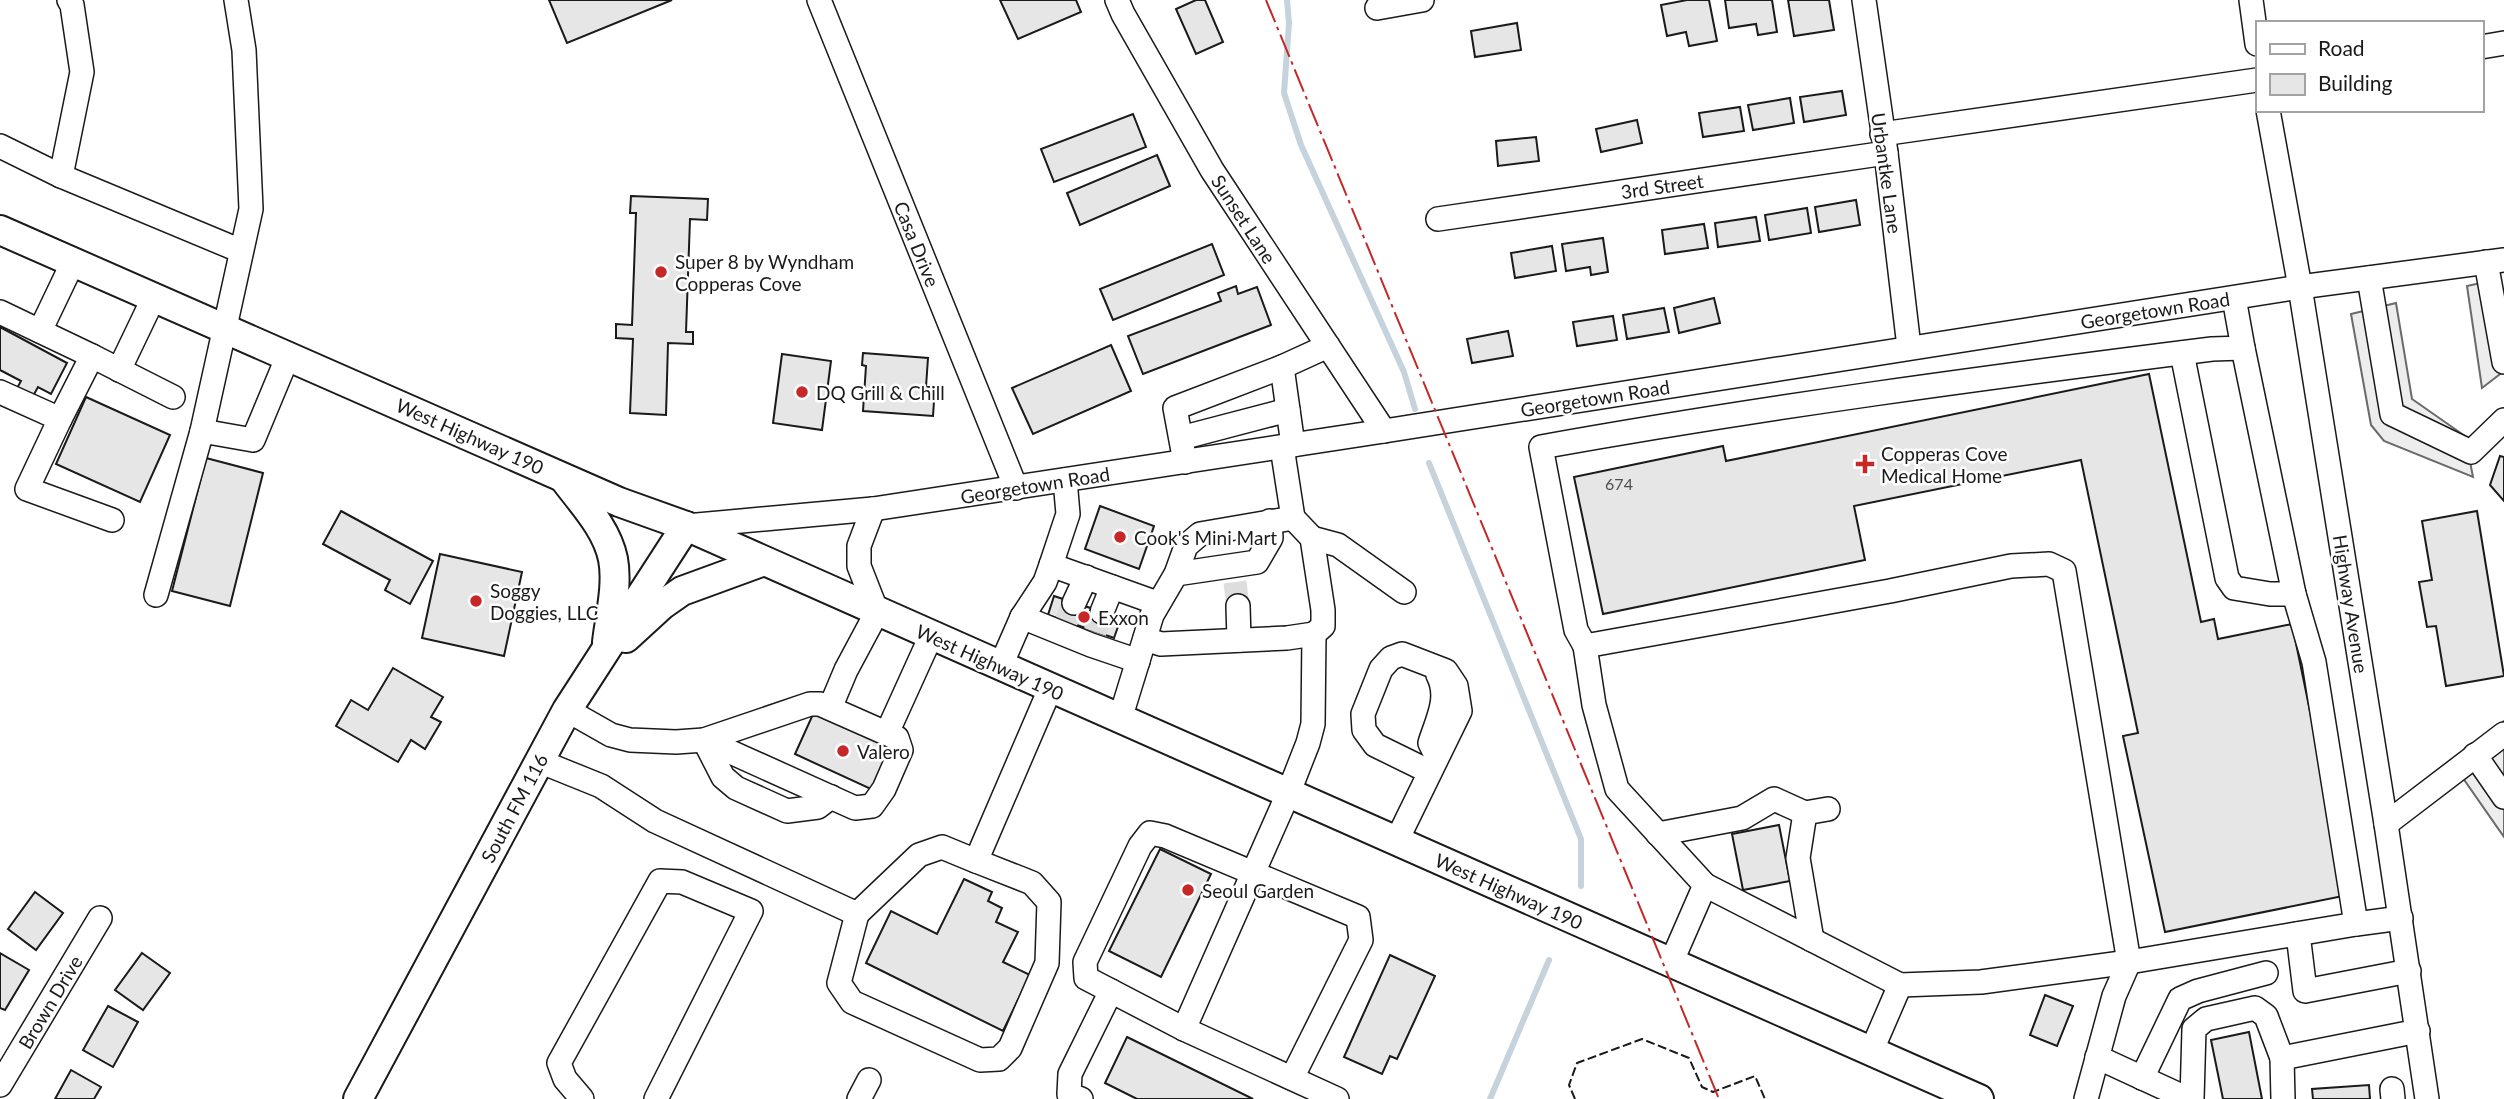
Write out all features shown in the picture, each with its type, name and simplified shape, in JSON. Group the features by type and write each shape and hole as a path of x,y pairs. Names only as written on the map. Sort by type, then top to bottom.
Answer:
{"main road":[{"name":"West Highway 190","path":"0,230 563,478 685,526 1979,1099"},
{"path":"563,478 593,516 606,538 613,560 613,585 602,657"},
{"name":"South FM 116","path":"358,1099 567,710 685,526"},
{"path":"602,657 682,591 764,561"}],"street":[{"path":"61,176 82,72 69,0"},
{"path":"156,595 202,431 251,209 244,50 236,0"},
{"name":"Casa Drive","path":"819,0 1016,488"},
{"name":"Sunset Lane","path":"1117,0 1122,14 1212,170 1384,431"},
{"path":"1377,8 1422,0"},
{"name":"Urbantke Lane","path":"1864,0 1909,347"},
{"path":"2251,0 2256,37"},
{"path":"2483,47 2504,43"},
{"name":"3rd Street","path":"1438,219 2256,80"},
{"name":"Highway Avenue","path":"2268,112 2300,287 2401,918 2427,1099"},
{"path":"0,146 61,176 241,251"},
{"path":"2495,261 2504,362"},
{"name":"Georgetown Road","path":"685,526 873,509 2300,287 2495,261"},
{"path":"40,331 73,262"},
{"path":"2369,278 2392,414 2472,452 2504,420"},
{"path":"119,370 154,298"},
{"path":"2234,298 2294,594 2314,662 2356,924"},
{"path":"0,312 173,397"},
{"path":"1185,462 1175,408 1282,367 1328,346"},
{"path":"2243,348 2182,353 1780,407 1541,447 1576,630 1585,646 1594,705 1617,789 1704,885 1900,985 1981,982 2129,962 2401,918"},
{"path":"2182,353 2227,578 2234,588 2270,594 2294,594"},
{"path":"92,356 27,489 112,520"},
{"path":"202,431 253,440 288,356"},
{"path":"1282,367 1288,410 1293,517 1312,538 1338,545 1404,592"},
{"path":"0,392 60,419"},
{"path":"1181,438 1288,410"},
{"path":"1001,665 1022,617 1045,582 1051,565 1068,514 1065,480"},
{"path":"830,708 846,670 877,612 859,566 859,546 873,509"},
{"path":"1120,719 1157,603 1175,574 1186,546 1200,534 1293,517"},
{"path":"1175,574 1234,573 1257,562 1271,538 1270,521"},
{"path":"1022,617 1068,620 1141,650 1161,644 1287,639 1314,634 1323,626 1323,610 1312,538"},
{"path":"1585,646 1890,591 2011,566 2049,564 2064,571 2129,962 2114,996 2086,1099"},
{"path":"1051,565 1157,603"},
{"path":"1068,620 1086,577"},
{"path":"1096,630 1112,587"},
{"path":"1238,606 1239,640"},
{"path":"1184,1028 1254,873 1308,743 1313,724 1314,634"},
{"path":"887,733 931,636"},
{"path":"1396,842 1460,711 1456,686 1446,671 1402,654 1391,658 1381,669 1363,714 1364,730 1375,745 1434,764"},
{"path":"976,861 1050,689"},
{"path":"567,710 611,735 630,740 676,742 704,740 810,704 820,704 897,738 901,750 884,789 872,806 855,808 704,740"},
{"path":"2386,824 2504,734"},
{"path":"2475,755 2504,797"},
{"path":"539,761 601,786 655,821 857,914"},
{"path":"1658,834 1742,818 1774,799 1805,813 1828,809"},
{"path":"1805,813 1798,858 1812,940"},
{"path":"1292,1078 1361,940 1358,917 1165,836 1150,833 1140,846 1085,962 1086,978 1184,1028 1337,1099"},
{"path":"942,847 976,861 1032,883 1049,902 1047,963 1010,1048 999,1059 990,1060 980,1060 852,1002 839,983 857,914 919,855 942,847"},
{"path":"582,1099 565,1079 559,1063 660,881 682,882 751,911 656,1099"},
{"path":"1671,963 1704,885"},
{"name":"Brown Drive","path":"0,1085 100,918"},
{"path":"2298,934 2305,990 2409,971"},
{"path":"2142,1078 2180,999 2198,991 2266,973"},
{"path":"1871,1052 1900,985"},
{"path":"1081,1099 1069,1094 1070,1074 1111,991"},
{"path":"2097,1057 2190,1099 2194,1029 2206,1019 2255,1007 2266,1016 2282,1058 2283,1099"},
{"path":"2282,1058 2418,1031"}],"shaded area":[{"path":"2499,279 2504,289 2504,371 2482,388 2467,286"},
{"path":"2396,303 2412,399 2465,436 2473,477 2384,441 2371,425 2351,314"},
{"path":"2504,721 2504,837 2451,761"}],"building":[{"path":"549,0 672,0 567,43"},
{"path":"1000,0 1076,0 1081,12 1018,39"},
{"path":"1196,0 1205,0 1223,42 1196,54 1176,9"},
{"path":"1687,0 1709,0 1717,41 1689,46 1686,32 1667,36 1661,5"},
{"path":"1725,0 1772,0 1777,32 1758,35 1756,24 1729,28"},
{"path":"1788,0 1829,0 1834,30 1794,36"},
{"path":"1517,23 1521,50 1475,57 1471,31"},
{"path":"1842,91 1846,115 1804,122 1800,97"},
{"path":"1790,98 1794,123 1753,130 1748,105"},
{"path":"1740,107 1744,131 1703,137 1699,113"},
{"path":"1133,114 1146,147 1054,182 1041,149"},
{"path":"1637,120 1642,143 1601,152 1596,129"},
{"path":"1536,137 1539,161 1498,166 1496,141"},
{"path":"1157,155 1170,186 1080,225 1067,193"},
{"name":"Super 8 by Wyndham Copperas Cove","path":"631,196 708,199 707,220 690,219 686,332 693,332 693,344 668,343 666,415 630,413 633,339 616,338 616,324 632,325 636,213 630,213"},
{"path":"1856,200 1860,225 1819,232 1815,207"},
{"path":"1807,208 1811,233 1769,240 1765,215"},
{"path":"1756,217 1760,241 1718,247 1715,223"},
{"path":"1704,224 1708,248 1665,254 1662,230"},
{"path":"1603,238 1608,272 1591,275 1590,267 1566,271 1562,244"},
{"path":"1212,244 1224,275 1113,320 1100,289"},
{"path":"1552,246 1556,271 1515,278 1511,253"},
{"path":"1236,286 1238,294 1257,287 1271,325 1143,374 1128,336 1221,301 1218,293"},
{"path":"1714,298 1720,323 1679,333 1674,308"},
{"path":"1664,308 1669,332 1627,339 1623,315"},
{"path":"1613,316 1617,340 1577,346 1573,322"},
{"path":"0,327 67,363 51,394 38,387 32,398 16,390 21,381 0,370"},
{"path":"1508,331 1513,356 1472,363 1467,339"},
{"path":"1111,345 1131,391 1033,434 1012,388"},
{"path":"863,353 928,358 926,387 935,387 933,416 863,411 866,366 862,365"},
{"name":"DQ Grill & Chill","path":"782,354 831,361 822,430 773,423"},
{"path":"2149,374 2201,622 2214,619 2218,639 2292,624 2348,895 2165,932 2123,736 2138,733 2081,460 1854,506 1865,560 1603,614 1574,477 1723,446 1726,461"},
{"path":"86,397 170,435 140,502 56,464"},
{"path":"2500,456 2504,457 2504,501 2490,485"},
{"path":"206,458 263,473 230,606 172,591"},
{"name":"Cook's Mini Mart","path":"1100,506 1154,526 1139,569 1085,549"},
{"path":"341,511 433,561 410,604 385,590 390,580 323,544"},
{"path":"2477,511 2504,676 2446,686 2436,626 2427,627 2419,582 2432,580 2422,521"},
{"path":"440,554 522,572 504,656 422,638"},
{"name":"Exxon","path":"1054,596 1121,618 1114,638 1048,615"},
{"path":"393,668 443,697 431,717 441,722 425,749 411,740 398,762 336,726 351,700 368,710"},
{"name":"Valero","path":"814,712 892,747 873,790 795,754"},
{"path":"1779,825 1790,881 1743,890 1732,834"},
{"path":"1160,849 1211,874 1161,977 1109,951"},
{"path":"964,879 992,892 988,901 1002,908 996,922 1018,932 1003,962 1030,975 1003,1031 866,963 891,911 937,934"},
{"path":"35,892 63,913 36,950 8,929"},
{"path":"0,953 29,970 5,1010 0,1008"},
{"path":"142,953 170,973 143,1010 115,990"},
{"path":"1390,955 1435,976 1397,1059 1390,1056 1382,1074 1344,1057"},
{"path":"2045,995 2073,1006 2057,1046 2030,1035"},
{"path":"108,1006 138,1022 113,1067 83,1050"},
{"path":"2249,1032 2262,1099 2223,1099 2211,1040"},
{"path":"1127,1037 1253,1099 1137,1099 1105,1083"},
{"path":"71,1070 101,1087 94,1099 55,1099"},
{"path":"2369,1085 2370,1099 2313,1099 2312,1089"}],"waterway":[{"path":"1287,0 1289,23 1284,93 1301,145 1404,372 1415,409"},
{"path":"1429,463 1581,839 1581,886"},
{"path":"1490,1099 1549,960"}],"tunnel":[{"path":"1235,582 1238,606"},
{"path":"1066,622 1074,603"},
{"path":"1095,632 1102,612"}],"fence":[{"path":"1575,1099 1569,1085 1577,1063 1642,1039 1689,1058 1702,1087 1713,1092 1755,1076 1765,1099"}],"power":[{"path":"1266,0 1719,1099"}],"place":[{"name":"Super 8 by Wyndham Copperas Cove","path":"661,272"},
{"name":"DQ Grill & Chill","path":"802,392"},
{"name":"Copperas Cove Medical Home","path":"1865,464"},
{"name":"Cook's Mini Mart","path":"1120,537"},
{"name":"Soggy Doggies, LLC","path":"476,601"},
{"name":"Exxon","path":"1084,617"},
{"name":"Valero","path":"843,751"},
{"name":"Seoul Garden","path":"1188,890"}]}
